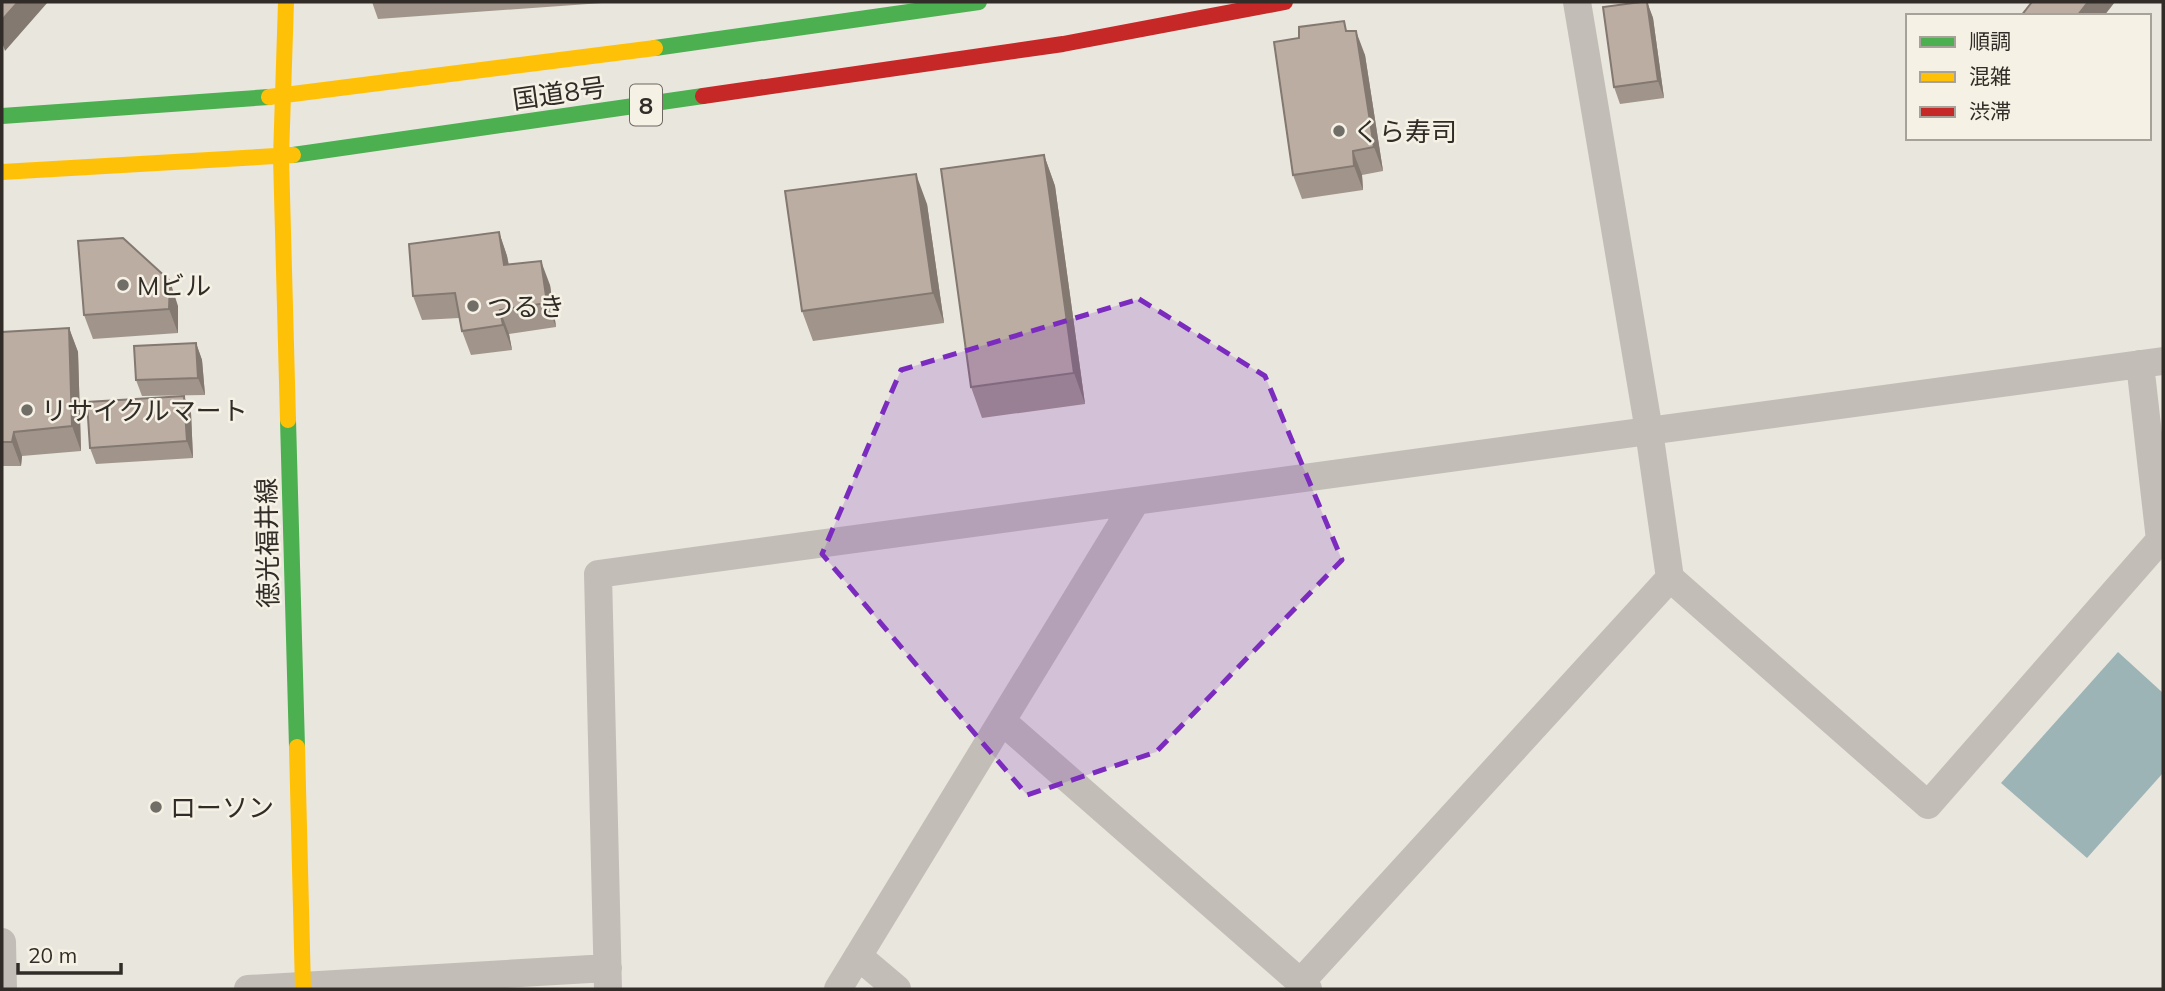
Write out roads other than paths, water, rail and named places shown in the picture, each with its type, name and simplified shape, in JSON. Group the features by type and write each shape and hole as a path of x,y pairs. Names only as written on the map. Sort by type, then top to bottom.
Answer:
{"main road":[{"name":"徳光福井線","path":"286,2 281,157 303,987"},
{"name":"国道8号","path":"2,116 283,96 620,53 979,2"},
{"name":"国道8号","path":"2,172 281,157 1049,46 1286,2"}],"street":[{"path":"248,989 608,979 598,574 1136,501 1649,431 2152,362 2160,548 1928,805 1670,578 1649,431 1577,2"},
{"path":"838,989 1136,501"},
{"path":"1002,721 1304,986 1670,578"},
{"path":"2,942 3,989"},
{"path":"858,956 897,989"}],"water":[{"path":"2118,652 2163,693 2163,773 2087,858 2001,783"}],"place":[{"name":"くら寿司","path":"1339,131"},
{"name":"Mビル","path":"123,285"},
{"name":"つるき","path":"473,306"},
{"name":"リサイクルマート","path":"27,410"},
{"name":"ローソン","path":"156,807"}]}
